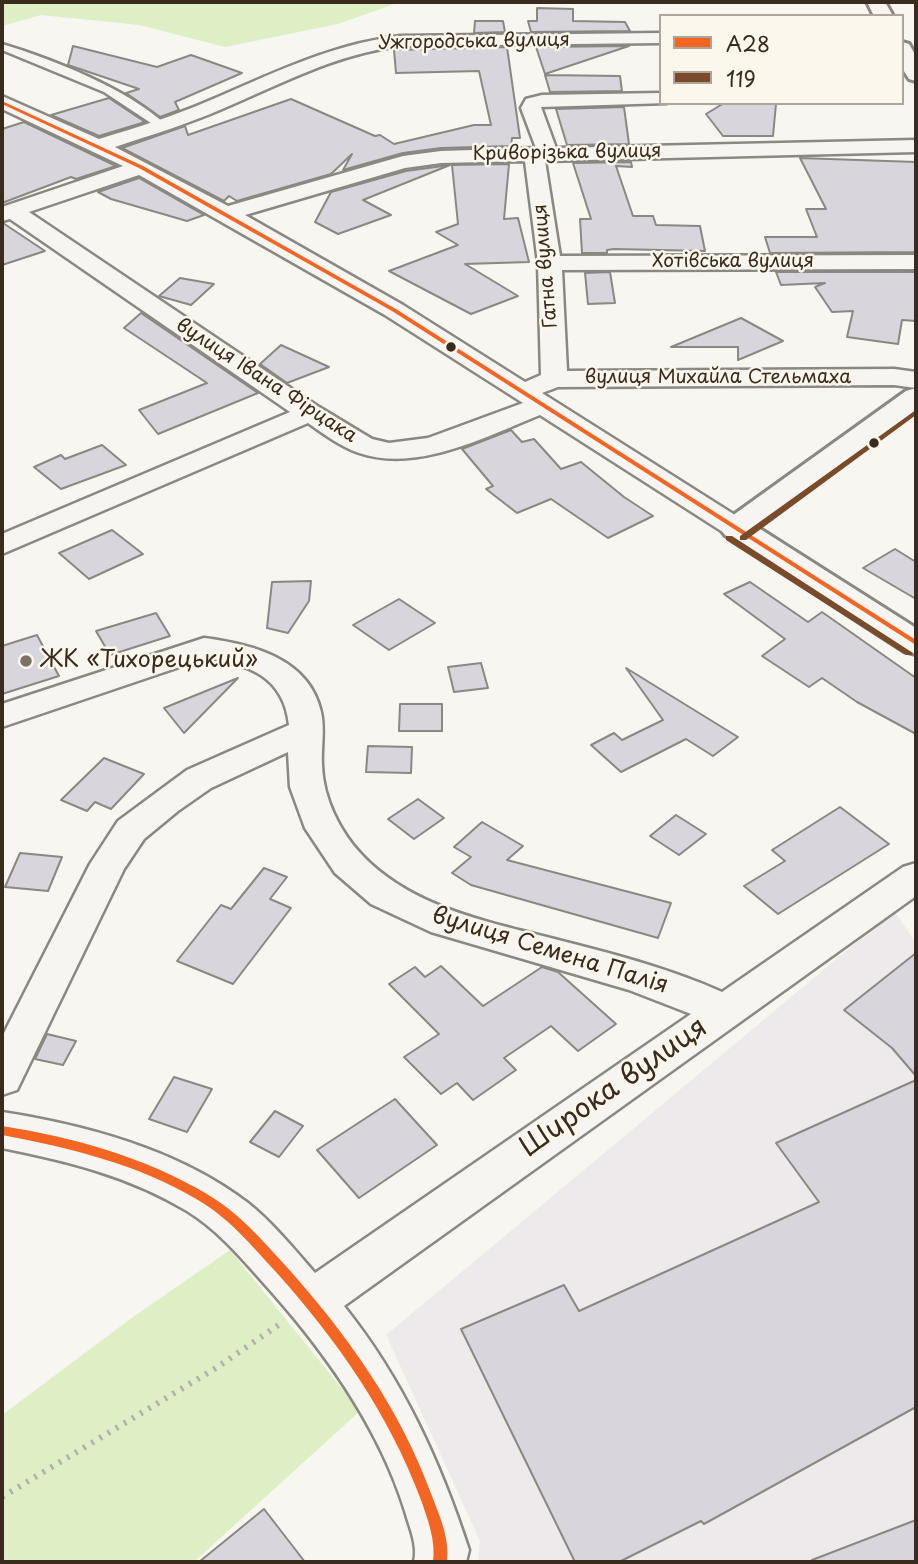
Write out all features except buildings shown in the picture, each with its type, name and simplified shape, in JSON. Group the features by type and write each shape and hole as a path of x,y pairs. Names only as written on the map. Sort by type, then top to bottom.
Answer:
{"street":[{"name":"Ужгородська вулиця","path":"96,147 241,94 285,71 364,45 400,41 659,38"},
{"path":"904,52 916,75"},
{"name":"Гатна вулиця","path":"554,379 550,263 541,154 531,108 533,103 542,101 659,99"},
{"path":"2,102 141,167 394,310 916,643"},
{"name":"Криворізька вулиця","path":"226,214 403,162 441,157 916,146"},
{"path":"8,213 141,167"},
{"name":"вулиця Івана Фірцака","path":"8,213 354,441 390,452 420,448 463,435 532,399"},
{"name":"Хотівська вулиця","path":"550,263 916,262"},
{"name":"вулиця Михайла Стельмаха","path":"532,399 554,379 894,377 916,380"},
{"path":"736,528 916,397"},
{"path":"2,545 50,522 310,413"},
{"name":"вулиця Семена Палія","path":"2,716 204,648 229,650 261,661 290,679 304,708 307,730 304,772 318,822 358,874 387,896 438,920 690,993 723,1011"},
{"path":"2,1078 108,864 131,831 165,802 199,779 307,730"},
{"name":"Широка вулиця","path":"313,1301 916,877"},
{"path":"2,1130 44,1137 107,1154 168,1178 230,1215 313,1301 383,1405 415,1466 443,1550 440,1562"}],"lane":[{"path":"2,47 107,90 161,125"}],"path":[{"path":"2,1497 216,1368 313,1301"}],"shaded area":[{"path":"894,911 916,943 916,1562 478,1562 480,1541 386,1335"}],"green space":[{"path":"2,2 400,2 338,24 225,47 139,25 41,15 2,26"},
{"path":"230,1250 360,1411 194,1562 2,1562 2,1415 133,1317"}],"transit line":[{"name":"А28","path":"2,102 141,167 394,310 916,643"},
{"name":"119","path":"743,538 916,412"},
{"name":"119","path":"729,538 909,653"},
{"name":"А28","path":"2,1130 80,1147 131,1163 203,1197 243,1228 325,1320 368,1380 404,1443 418,1477 437,1530 440,1562"}],"place":[{"name":"ЖК «Тихорецький»","path":"26,661"}]}
